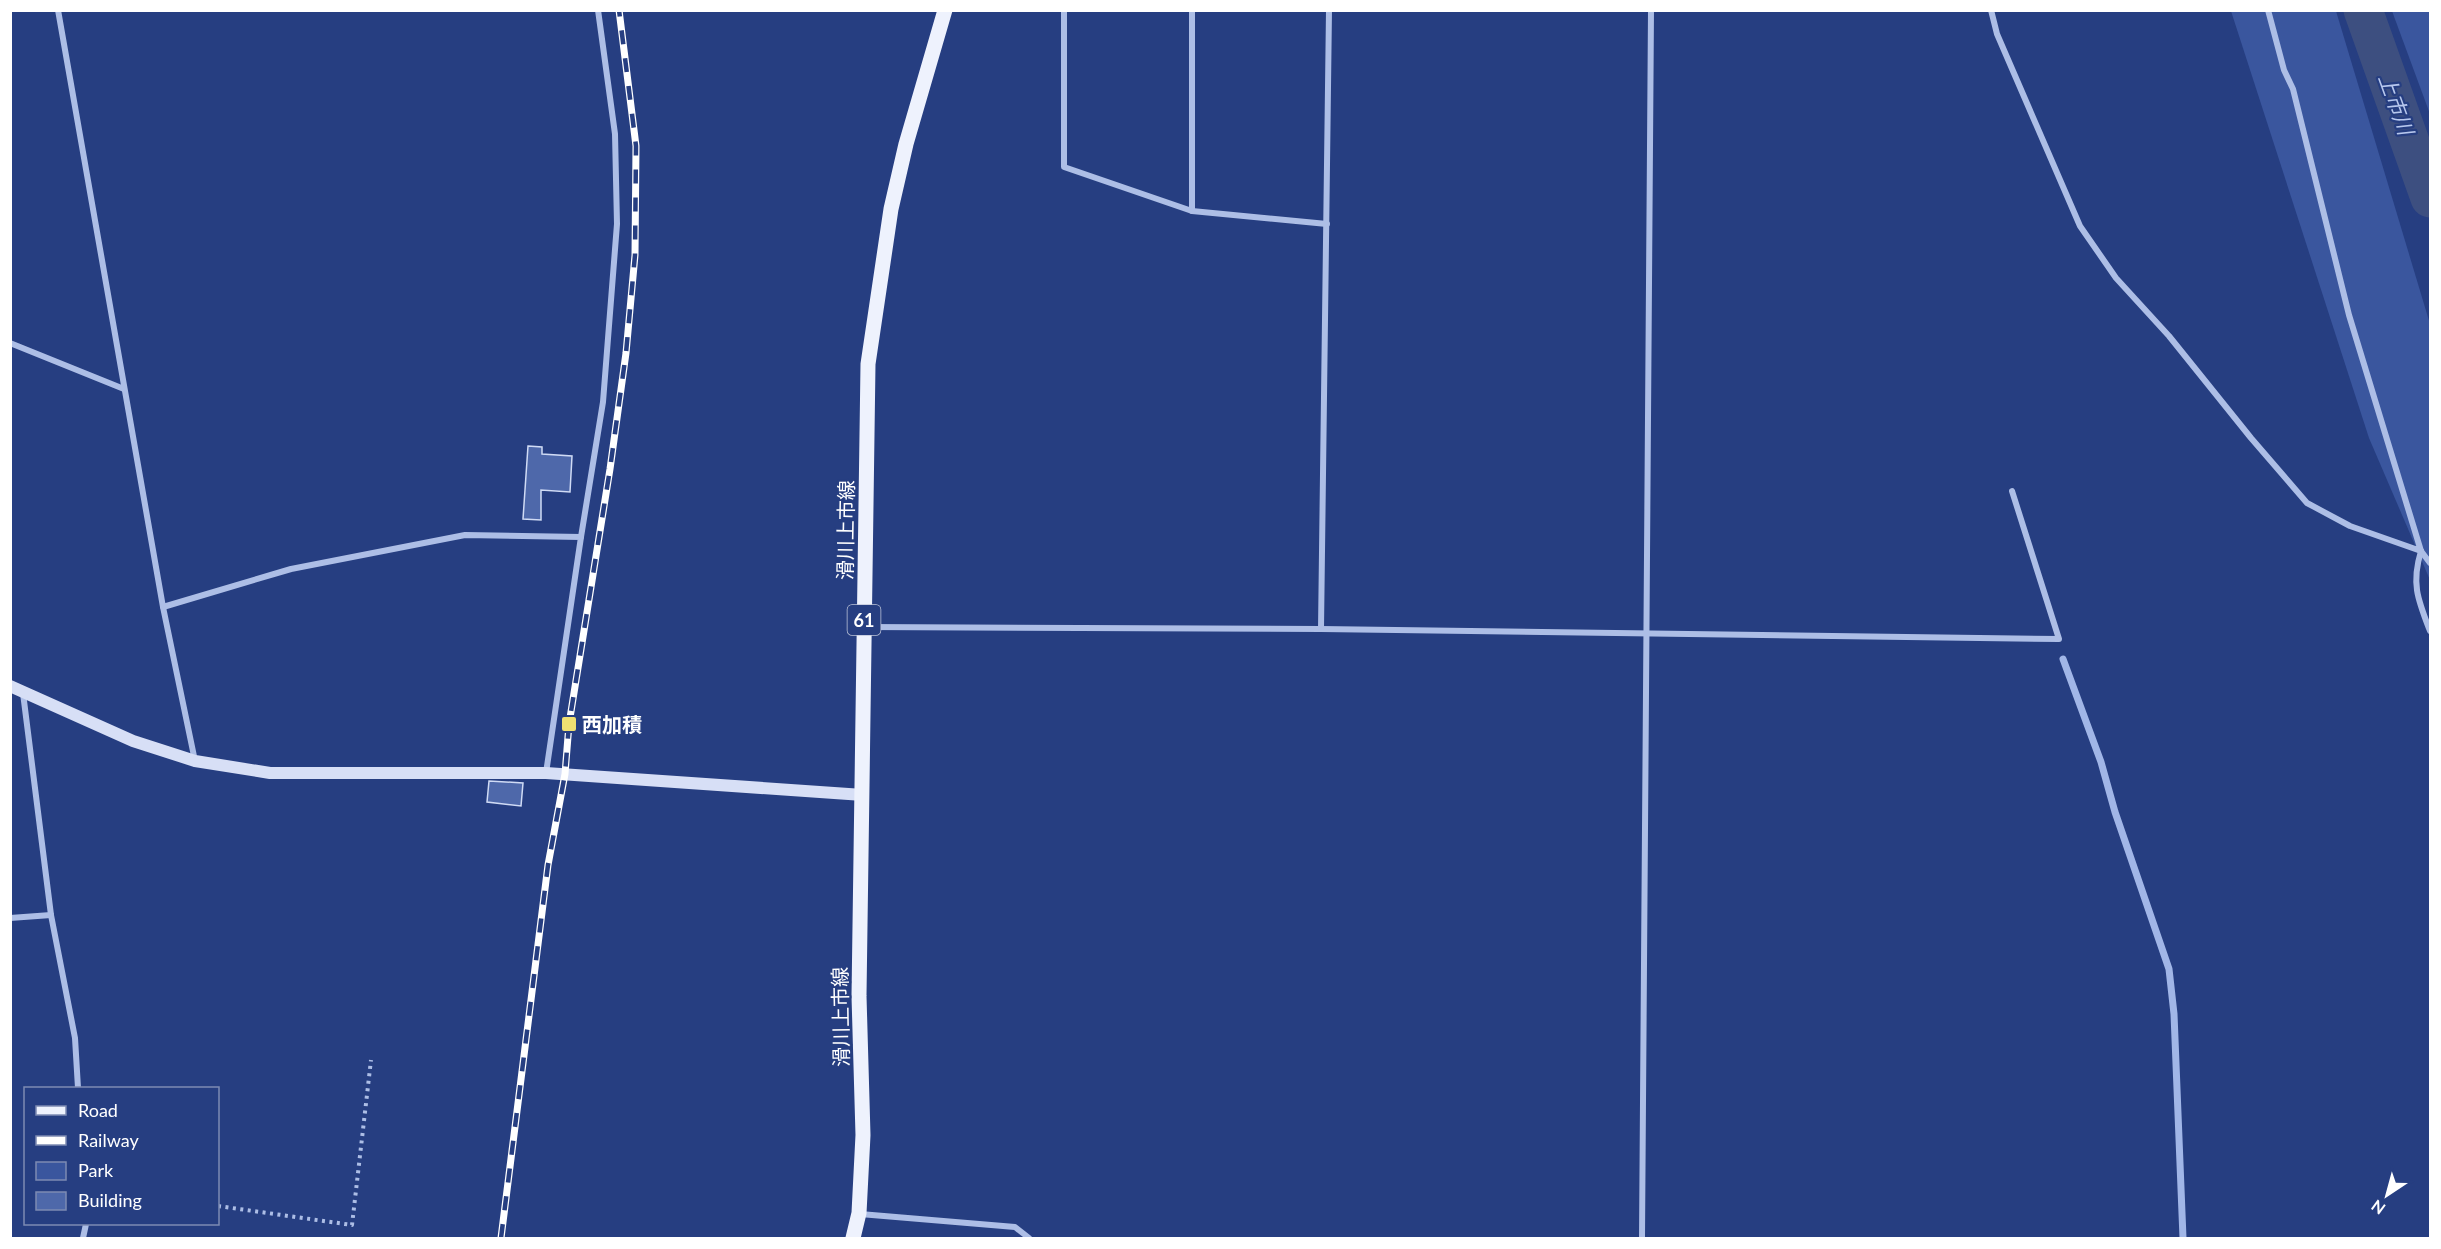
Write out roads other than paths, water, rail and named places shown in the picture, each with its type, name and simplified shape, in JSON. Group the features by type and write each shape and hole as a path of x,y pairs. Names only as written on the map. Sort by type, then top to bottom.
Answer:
{"main road":[{"name":"滑川上市線","path":"853,1239 859,1214 863,1135 859,996 868,364 873,318 898,177 945,10"}],"street":[{"path":"58,10 163,607 195,762"},
{"path":"546,773 603,402 617,224 615,134 598,10"},
{"path":"1064,10 1064,167 1192,211 1327,224"},
{"path":"1192,10 1192,211"},
{"path":"1320,629 1329,10"},
{"path":"1642,1239 1645,633 1652,10"},
{"path":"1991,10 1997,34 2080,226 2116,278 2169,336 2307,503 2350,526 2421,551"},
{"path":"2268,10 2284,70 2293,89 2349,315 2421,551 2430,563"},
{"path":"10,343 124,389"},
{"path":"864,627 1320,629 2060,639 2012,491"},
{"path":"163,607 291,569 465,535 581,537"},
{"path":"2421,551 2414,574 2420,606 2430,631"},
{"path":"10,686 133,741 195,762 270,773 546,773 863,795"},
{"path":"23,692 51,915 75,1038 78,1087"},
{"path":"10,918 51,915"},
{"path":"859,1214 1015,1227 1029,1239"}],"waterway":[{"name":"上市川","path":"2363,10 2430,198"},
{"path":"2063,659 2101,762 2115,812 2169,969 2174,1014 2183,1238"}],"railway":[{"path":"501,1238 548,865 565,774 569,724 610,469 626,353 635,255 636,146 619,10"}],"place":[{"name":"西加積","path":"569,724"}]}
